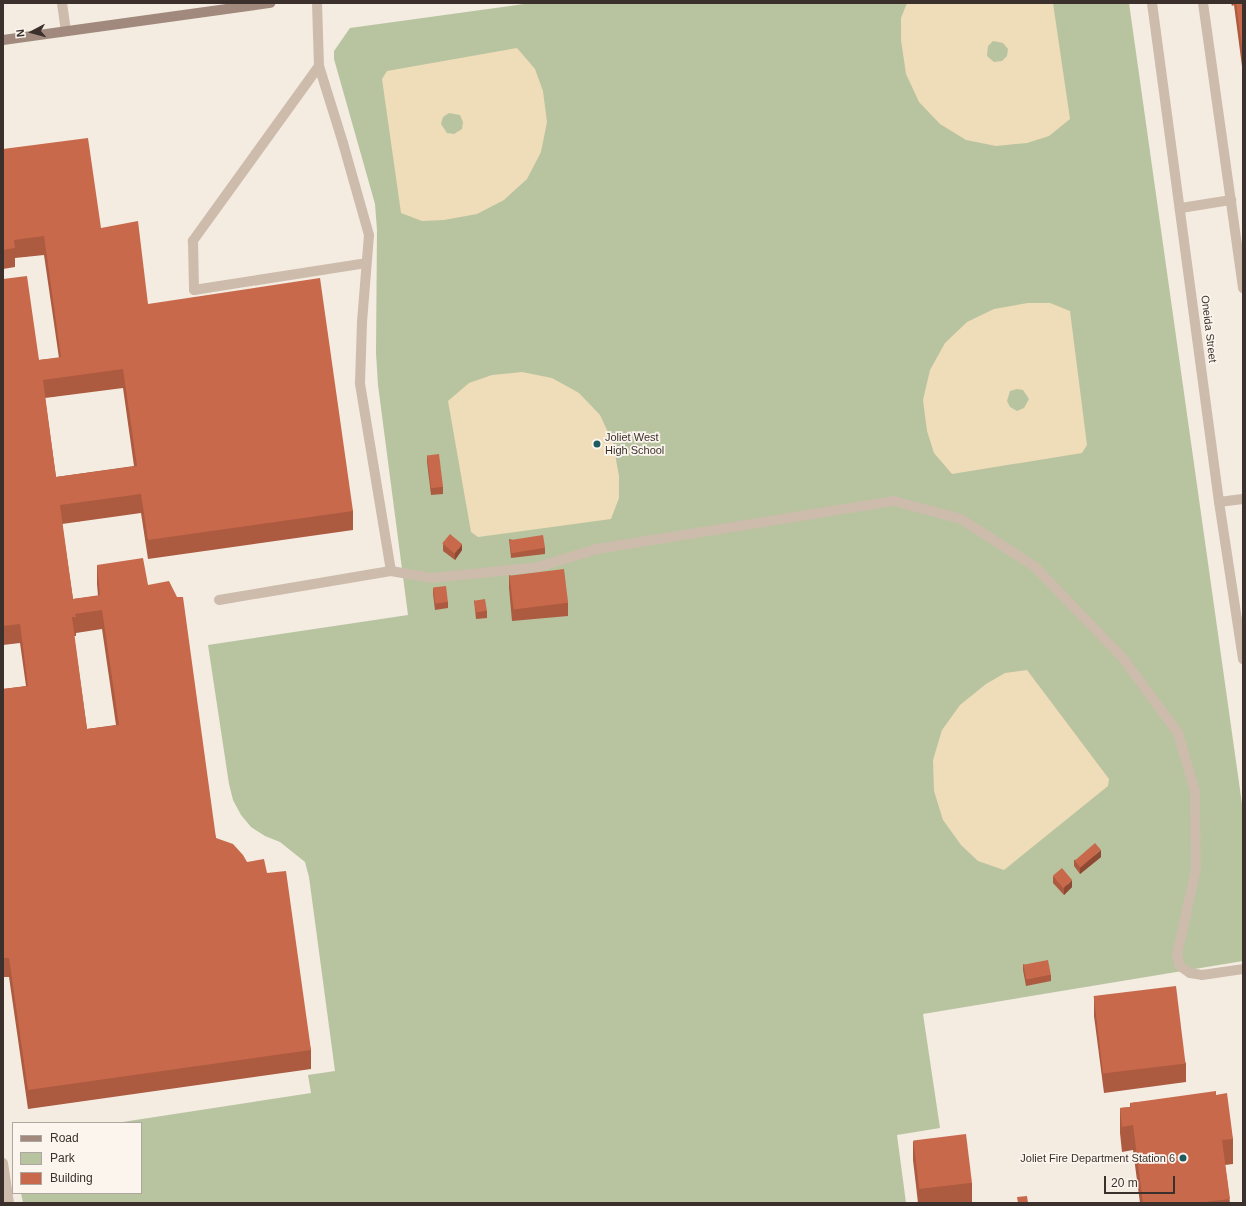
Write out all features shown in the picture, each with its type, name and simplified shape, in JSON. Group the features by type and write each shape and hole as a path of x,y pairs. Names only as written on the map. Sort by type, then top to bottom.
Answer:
{"main road":[{"path":"3,40 270,3"}],"street":[{"path":"62,3 66,31"},
{"path":"317,3 319,66 343,143 368,235 362,322 360,383 391,571"},
{"name":"Oneida Street","path":"1152,3 1181,208 1219,502 1243,659"},
{"path":"1203,3 1243,288"},
{"path":"319,66 193,241 194,290 366,263"},
{"path":"1181,208 1231,200"},
{"path":"1219,502 1243,499"},
{"path":"219,600 391,571 432,578 538,567 597,549 894,501 961,519 1034,566 1122,657 1178,733 1195,792 1196,869 1177,955 1180,966 1190,973 1202,975 1243,969"},
{"path":"3,1163 9,1203"}],"green space":[{"name":"Joliet West High School","path":"531,3 1129,3 1243,811 1243,961 923,1014 940,1128 897,1135 906,1203 23,1203 21,1194 142,1194 142,1122 122,1122 311,1093 308,1075 335,1071 309,877 305,862 280,842 265,836 251,827 241,815 233,800 229,784 208,645 408,615 378,385 376,353 377,230 375,204 334,59 334,51 350,28"}],"sand":[{"path":"907,3 1053,3 1070,119 1049,136 1027,143 996,146 966,140 940,124 919,102 906,74 901,40 901,18","holes":["993,41 1003,43 1008,49 1007,56 1002,61 994,62 987,56 988,46"]},
{"path":"517,48 535,69 543,91 547,122 541,152 527,179 504,200 477,214 444,220 422,221 401,213 382,79 387,71","holes":["449,113 460,115 463,122 462,129 454,134 447,133 441,124 443,117"]},
{"path":"1028,303 1050,303 1070,311 1087,445 1082,453 952,474 934,453 927,431 923,400 930,370 945,343 967,322 994,309","holes":["1017,389 1023,390 1029,399 1024,408 1017,411 1010,407 1007,401 1010,391"]},
{"path":"522,372 552,378 579,393 600,415 613,443 619,476 619,498 611,519 478,537 471,532 448,401 469,383 492,375"},
{"path":"1027,670 1109,779 1108,786 1004,870 978,861 961,845 943,820 934,791 933,760 942,730 960,705 986,684 1005,673"}],"building":[{"path":"1236,3 1243,3 1243,55"},
{"path":"88,138 101,228 138,221 148,304 320,278 353,511 148,540 141,494 60,505 73,599 100,595 97,565 143,558 148,585 169,581 177,597 183,597 216,838 233,844 247,862 264,859 267,873 286,871 311,1050 28,1090 9,958 3,958 3,689 28,686 20,624 3,626 3,279 27,276 39,360 61,357 44,236 14,240 15,248 3,250 3,149","holes":["123,369 137,466 56,477 43,380","102,610 119,725 87,729 72,617 76,617 75,614"]},
{"path":"439,454 443,487 431,488 427,455"},
{"path":"450,534 462,544 455,553 442,543"},
{"path":"543,535 545,548 511,553 509,540"},
{"path":"564,569 568,603 514,609 509,576"},
{"path":"446,586 448,602 435,603 433,588"},
{"path":"485,599 487,611 476,613 474,601"},
{"path":"1095,843 1101,850 1081,868 1075,861"},
{"path":"1062,868 1072,880 1063,888 1053,876"},
{"path":"1048,960 1051,975 1026,979 1023,965"},
{"path":"1176,986 1186,1063 1103,1074 1094,996"},
{"name":"Joliet Fire Department Station 6","path":"1216,1091 1216,1095 1227,1093 1233,1139 1222,1140 1230,1199 1197,1203 1143,1203 1133,1125 1122,1127 1120,1108 1131,1107 1130,1103"},
{"path":"966,1134 972,1183 919,1189 913,1140"},
{"path":"1027,1196 1028,1203 1018,1203 1017,1197"}],"place":[{"name":"Joliet West High School","path":"597,444"},
{"name":"Joliet Fire Department Station 6","path":"1183,1158"}]}
